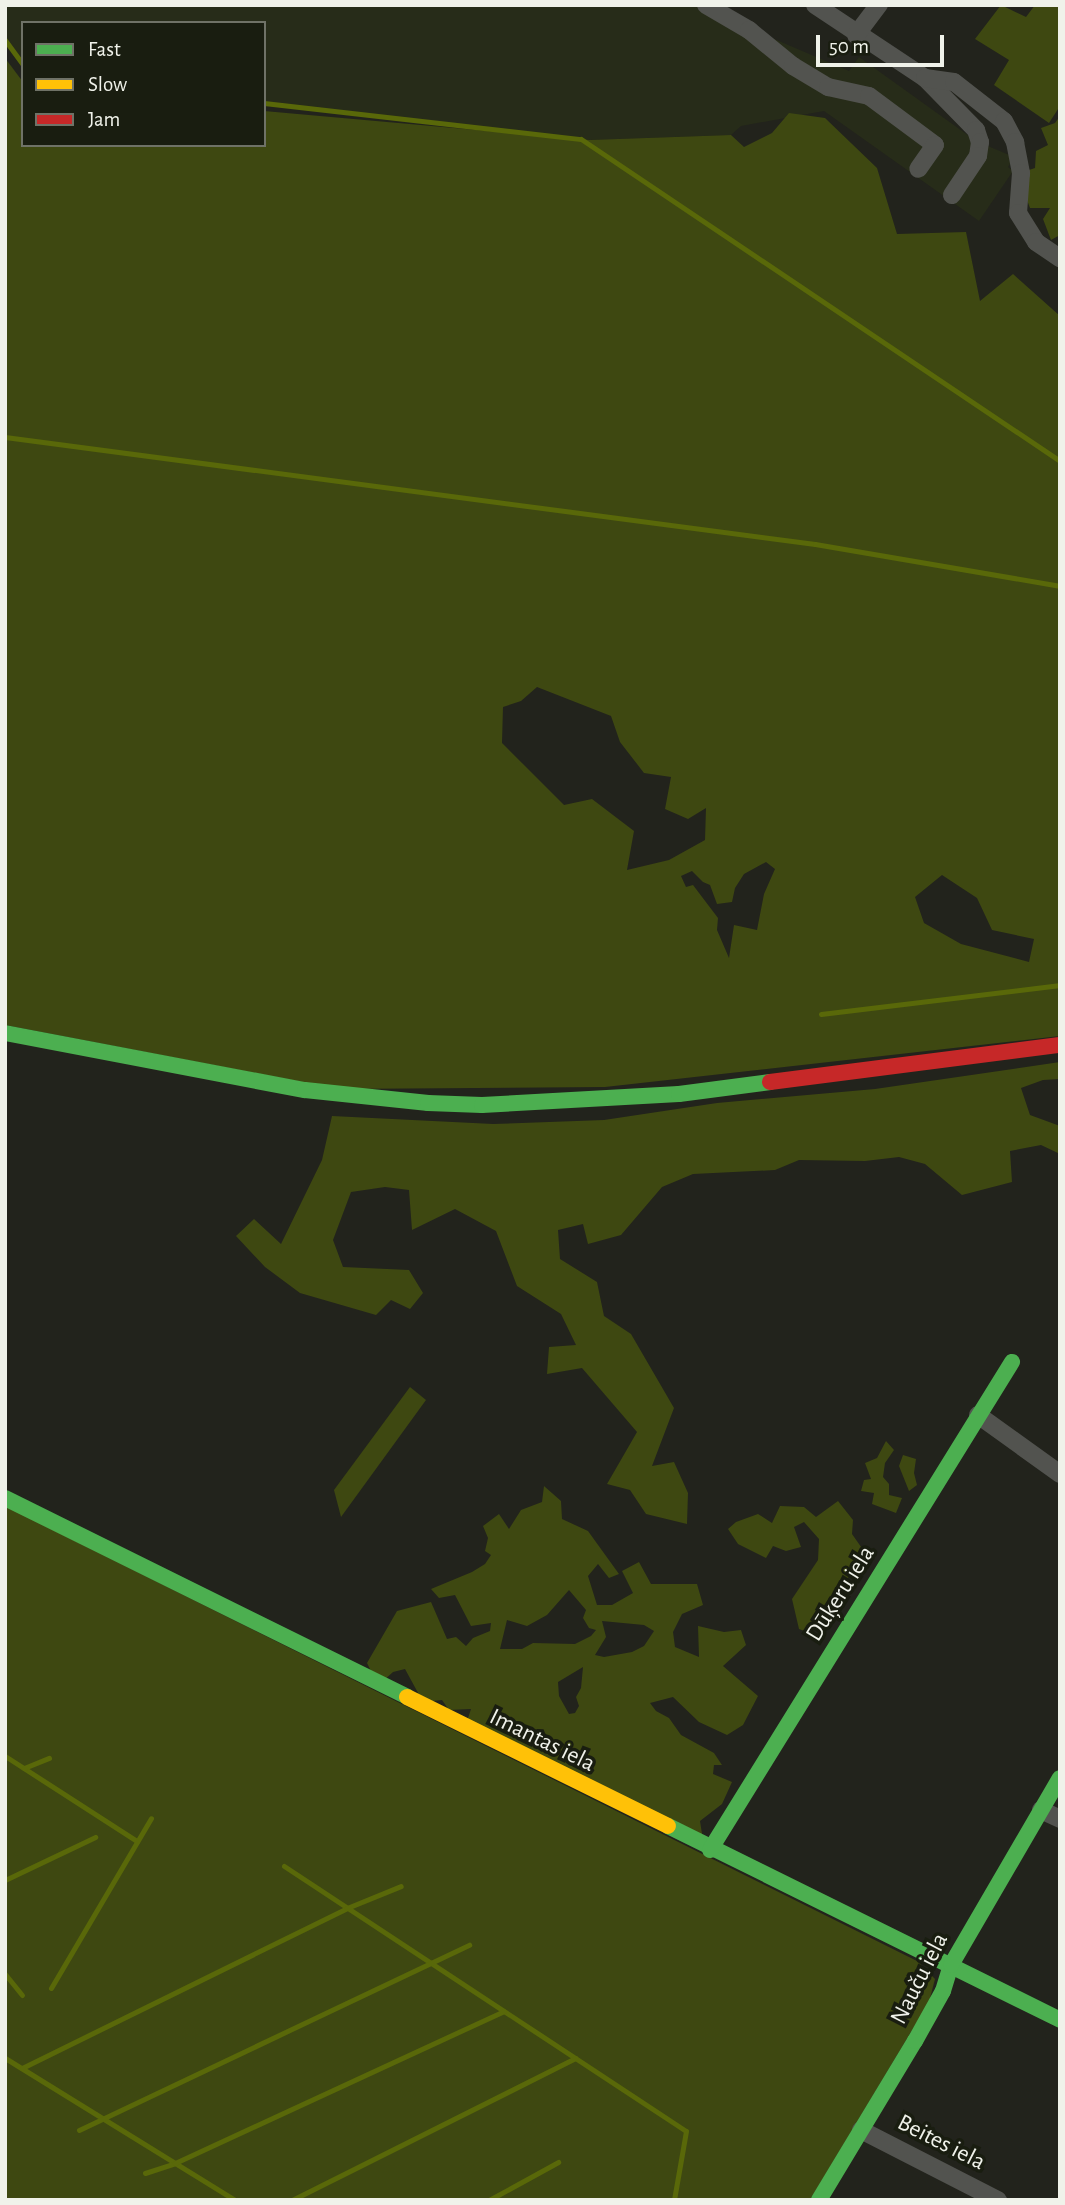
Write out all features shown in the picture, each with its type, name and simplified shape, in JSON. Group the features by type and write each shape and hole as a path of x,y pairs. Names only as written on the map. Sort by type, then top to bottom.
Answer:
{"street":[{"path":"706,5 749,30 793,66 828,87 869,96 935,145 918,169"},
{"path":"815,5 856,35 925,78 976,130 980,142 978,156 952,195"},
{"path":"856,35 879,5"},
{"path":"925,78 954,82 1004,121 1015,142 1021,173 1018,212 1036,242 1060,258"},
{"path":"5,1033 305,1090 428,1103 482,1105 679,1094 1060,1045"},
{"name":"Dūķeru iela","path":"710,1850 1012,1362"},
{"path":"978,1415 1060,1474"},
{"name":"Imantas iela","path":"5,1498 710,1850 1060,2020"},
{"name":"Nauču iela","path":"819,2200 943,1991 951,1965 1060,1778"},
{"path":"1041,1810 1060,1819"},
{"name":"Beites iela","path":"862,2130 998,2200"}],"shaded area":[{"path":"5,5 695,5 849,71 859,57 976,141 1014,157 1008,167 1013,171 979,221 824,111 741,126 731,135 590,140 266,103 266,21 21,21 21,62 5,40"}],"green space":[{"path":"1001,5 1026,17 1035,5 1060,5 1060,106 1049,123 994,85 1009,60 975,39"},
{"path":"5,58 21,79 21,147 266,147 266,111 590,140 731,135 744,147 772,133 789,113 825,118 877,168 897,234 966,232 980,301 1013,274 1060,316 1060,1036 605,1087 338,1089 5,1025","holes":["537,687 611,716 620,742 644,773 671,777 665,809 688,819 706,808 705,840 669,860 627,870 634,831 592,799 564,805 502,743 503,707 521,701","766,862 775,869 764,894 757,930 734,925 729,958 717,930 718,918 693,885 686,887 681,876 692,871 710,885 717,904 732,902 735,888 744,874","942,875 977,898 992,930 1034,939 1029,962 961,944 924,923 915,897"]},
{"path":"1060,116 1060,235 1051,240 1043,219 1050,208 1030,208 1024,192 1026,171 1035,168 1036,151 1048,145 1041,128 1055,123"},
{"path":"1060,1062 1060,1079 1043,1080 1021,1088 1030,1115 1060,1126 1060,1154 1041,1145 1010,1151 1012,1182 962,1195 925,1164 899,1157 865,1161 799,1160 775,1170 693,1174 662,1187 621,1235 588,1244 583,1224 558,1230 560,1259 597,1282 604,1316 631,1334 674,1408 652,1466 674,1462 688,1493 687,1524 646,1514 630,1490 607,1484 637,1432 582,1368 547,1374 549,1347 576,1345 561,1314 517,1286 496,1231 455,1209 412,1230 409,1190 385,1187 351,1192 333,1240 343,1267 409,1270 423,1293 410,1309 391,1300 376,1315 300,1293 265,1267 236,1236 254,1219 281,1244 322,1160 332,1116 493,1124 604,1120 717,1103 875,1089"},
{"path":"410,1387 426,1400 341,1517 334,1490"},
{"path":"886,1441 894,1450 885,1463 883,1477 889,1484 889,1495 902,1498 896,1513 872,1504 874,1493 861,1491 864,1480 871,1479 865,1463 877,1458"},
{"path":"903,1455 916,1459 914,1473 917,1485 909,1491 899,1466"},
{"path":"544,1486 561,1501 562,1519 588,1531 619,1574 609,1578 598,1564 588,1576 597,1605 612,1605 633,1593 622,1571 639,1562 651,1584 697,1584 703,1605 682,1614 673,1632 675,1647 699,1657 698,1626 724,1632 741,1630 746,1645 723,1666 758,1696 743,1725 727,1735 699,1722 673,1697 650,1703 656,1711 669,1718 681,1735 714,1753 722,1765 714,1765 713,1774 732,1782 722,1804 700,1821 703,1840 467,1721 471,1709 449,1710 442,1700 423,1702 405,1669 393,1672 382,1682 374,1677 367,1663 397,1611 431,1602 447,1639 456,1637 466,1646 473,1638 490,1631 491,1623 471,1626 455,1595 439,1598 431,1589 485,1564 491,1555 485,1551 488,1538 483,1526 499,1514 509,1529 521,1510 542,1502","holes":["569,1590 586,1610 583,1618 589,1628 596,1630 591,1636 575,1644 533,1643 522,1649 500,1649 507,1620 527,1626 547,1615","602,1621 644,1625 654,1631 644,1646 632,1652 604,1657 595,1655 606,1637","583,1667 581,1688 576,1697 579,1706 575,1713 569,1714 559,1696 558,1682"]},
{"path":"838,1501 853,1520 852,1534 866,1554 807,1632 799,1629 792,1599 818,1560 819,1539 804,1522 794,1527 801,1547 786,1551 773,1546 766,1558 738,1544 728,1529 736,1522 758,1514 772,1523 780,1506 804,1507 816,1517"},
{"path":"5,1506 917,1961 935,1979 929,2002 810,2200 5,2200"}],"waterway":[{"path":"5,40 21,62"},
{"path":"266,103 581,139 1060,461"},
{"path":"5,437 815,544 1060,586"},
{"path":"821,1014 1060,985"},
{"path":"5,1756 137,1841"},
{"path":"24,1768 49,1758"},
{"path":"51,1988 151,1818"},
{"path":"5,1880 95,1837"},
{"path":"284,1866 686,2131 674,2200"},
{"path":"22,2068 347,1908 401,1886"},
{"path":"79,2130 469,1945"},
{"path":"5,1974 22,1995"},
{"path":"145,2173 175,2163 504,2011"},
{"path":"5,2058 235,2200"},
{"path":"292,2200 575,2058"},
{"path":"489,2200 558,2162"}],"traffic: fast":[{"path":"5,1033 305,1090 428,1103 482,1105 679,1094 770,1082"},
{"path":"710,1850 1012,1362"},
{"path":"5,1498 407,1697"},
{"path":"819,2200 915,2041 943,1991 951,1965 1060,1778"},
{"path":"668,1826 1060,2020"}],"traffic: slow":[{"path":"407,1697 668,1826"}],"traffic: jam":[{"path":"770,1082 1060,1045"}]}
